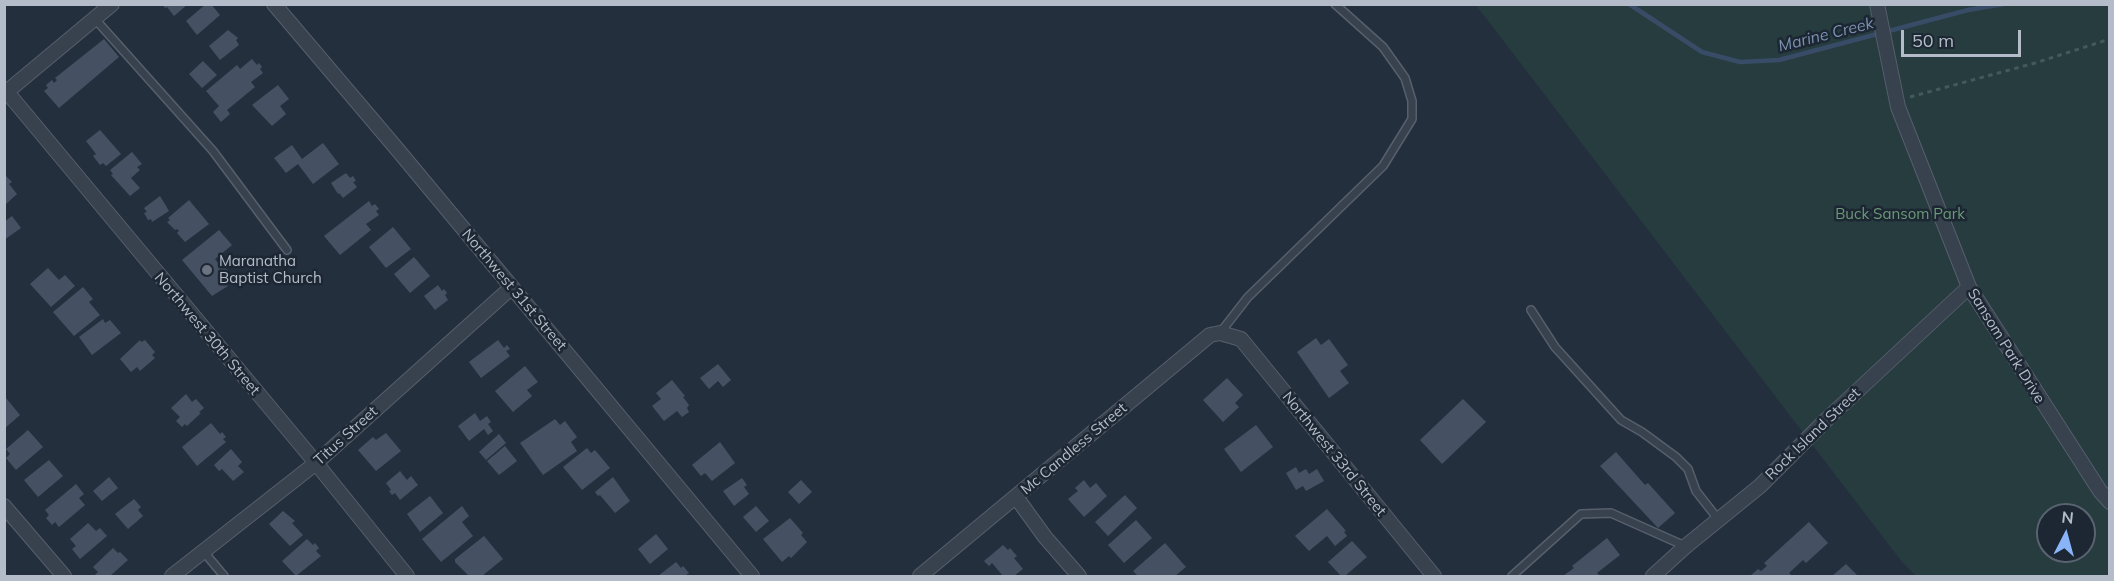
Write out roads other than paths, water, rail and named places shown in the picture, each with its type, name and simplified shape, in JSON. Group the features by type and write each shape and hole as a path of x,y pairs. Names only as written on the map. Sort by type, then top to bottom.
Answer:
{"street":[{"path":"6,93 112,4"},
{"name":"Northwest 31st Street","path":"274,4 752,576"},
{"name":"Sansom Park Drive","path":"1878,9 1898,107 1969,287 2109,502"},
{"name":"Northwest 30th Street","path":"6,93 316,463 406,576"},
{"name":"Titus Street","path":"172,576 316,463 512,287"},
{"name":"Rock Island Street","path":"1653,576 1760,486 1826,420 1969,287"},
{"name":"Mc Candless Street","path":"920,576 1210,335 1227,334"},
{"name":"Northwest 33rd Street","path":"1227,334 1241,339 1432,576"},
{"path":"1016,497 1045,537 1079,576"},
{"path":"4,506 64,576"}],"lane":[{"path":"1227,334 1248,297 1383,166 1412,119 1412,101 1405,78 1383,47 1335,4"},
{"path":"95,19 213,151 287,250"},
{"path":"1531,310 1555,347 1621,420 1676,457 1688,470 1696,491 1719,520"},
{"path":"1512,576 1581,513 1611,513 1686,546"},
{"path":"204,552 224,576"}],"waterway":[{"name":"Marine Creek","path":"1629,4 1702,52 1740,62 1779,60 1968,10 2004,4"}],"place":[{"name":"Maranatha Baptist Church","path":"207,270"}],"park label":[{"name":"Buck Sansom Park","path":"1900,214"}]}
